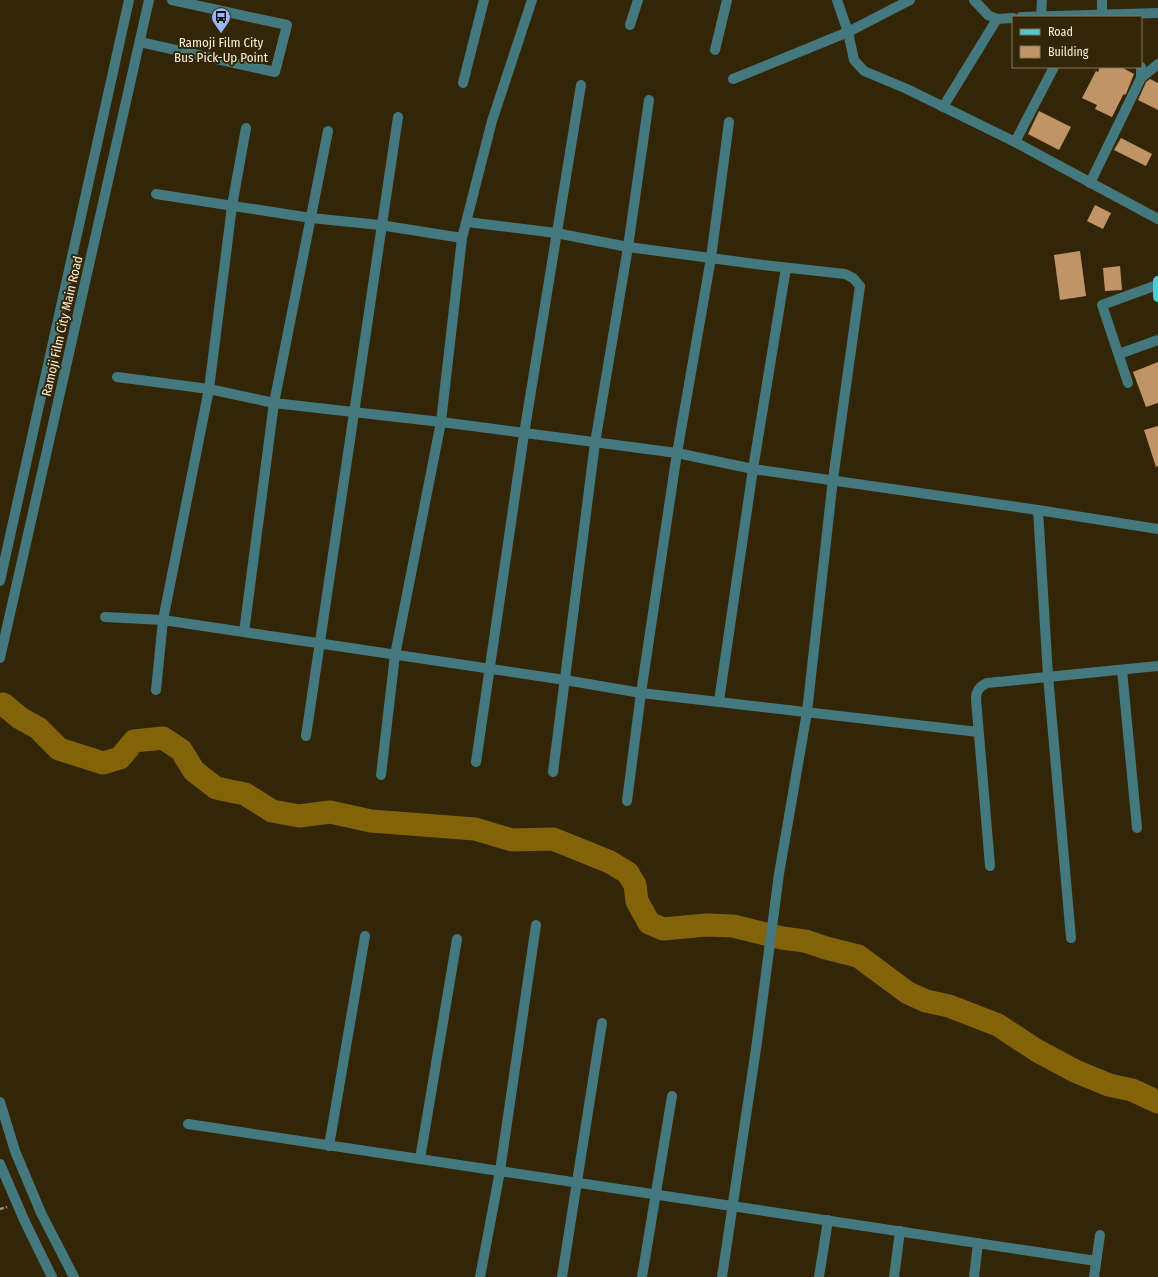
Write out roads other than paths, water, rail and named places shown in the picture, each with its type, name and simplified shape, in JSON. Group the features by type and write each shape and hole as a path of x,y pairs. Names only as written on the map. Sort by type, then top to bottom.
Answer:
{"main road":[{"path":"1157,283 1158,297"}],"street":[{"name":"Ramoji Film City Main Road","path":"0,581 129,0"},
{"name":"Ramoji Film City Main Road","path":"0,658 150,0"},
{"path":"140,42 275,72 287,25 172,0"},
{"path":"463,83 484,0"},
{"path":"381,775 395,655 441,422 462,238 492,121 532,0"},
{"path":"630,25 638,0"},
{"path":"715,50 727,0"},
{"path":"837,0 848,32 854,60 864,71 907,89 1016,142 1158,219"},
{"path":"733,79 848,32 910,0"},
{"path":"974,0 988,16 997,19 1012,18"},
{"path":"1041,15 1042,0"},
{"path":"1102,0 1102,14"},
{"path":"1031,16 1078,16 1102,14 1139,16 1158,13"},
{"path":"943,107 997,19"},
{"path":"1090,183 1141,78 1158,64"},
{"path":"1016,142 1053,68"},
{"path":"1141,68 1141,78"},
{"path":"476,762 524,434 581,85"},
{"path":"553,772 566,680 595,443 628,247 649,100"},
{"path":"306,736 318,644 354,412 380,225 398,117"},
{"path":"627,801 641,693 677,453 711,258 729,122"},
{"path":"156,690 163,620 209,389 232,206 246,128"},
{"path":"244,632 274,402 328,131"},
{"path":"156,194 311,218 380,225 462,238"},
{"path":"467,222 556,233 628,247 786,268 845,274 853,278 860,286 834,479 807,712 779,874 764,989 722,1277"},
{"path":"719,701 753,469 786,268"},
{"path":"1128,383 1102,305 1157,283"},
{"path":"1119,354 1158,340"},
{"path":"117,377 209,389 274,402 677,453 753,469 834,479 1158,529"},
{"path":"1038,510 1048,676 1072,938"},
{"path":"105,617 163,620 489,670 566,680 641,693 978,732"},
{"path":"990,866 976,700 976,692 980,686 986,682 1158,666"},
{"path":"1122,670 1137,828"},
{"path":"480,1277 500,1171 536,925"},
{"path":"329,1146 365,936"},
{"path":"420,1159 457,939"},
{"path":"562,1277 602,1023"},
{"path":"642,1277 672,1096"},
{"path":"0,1102 21,1164 42,1213 74,1277"},
{"path":"188,1124 1096,1261"},
{"path":"0,1164 25,1222 52,1277"},
{"path":"820,1277 828,1220"},
{"path":"894,1277 900,1231"},
{"path":"1094,1277 1100,1235"},
{"path":"974,1277 978,1243"}],"waterway":[{"path":"3,704 20,718 38,728 59,749 103,763 120,758 134,741 163,738 181,750 194,771 216,788 245,794 272,811 299,816 330,812 371,821 475,829 512,840 553,839 610,862 628,873 635,885 637,901 649,923 663,929 706,925 733,926 782,938 805,941 858,956 908,993 926,1001 949,1006 998,1025 1036,1050 1075,1071 1109,1085 1132,1090 1158,1102"}],"place":[{"name":"Ramoji Film City Bus Pick-Up Point","path":"221,34"}]}
